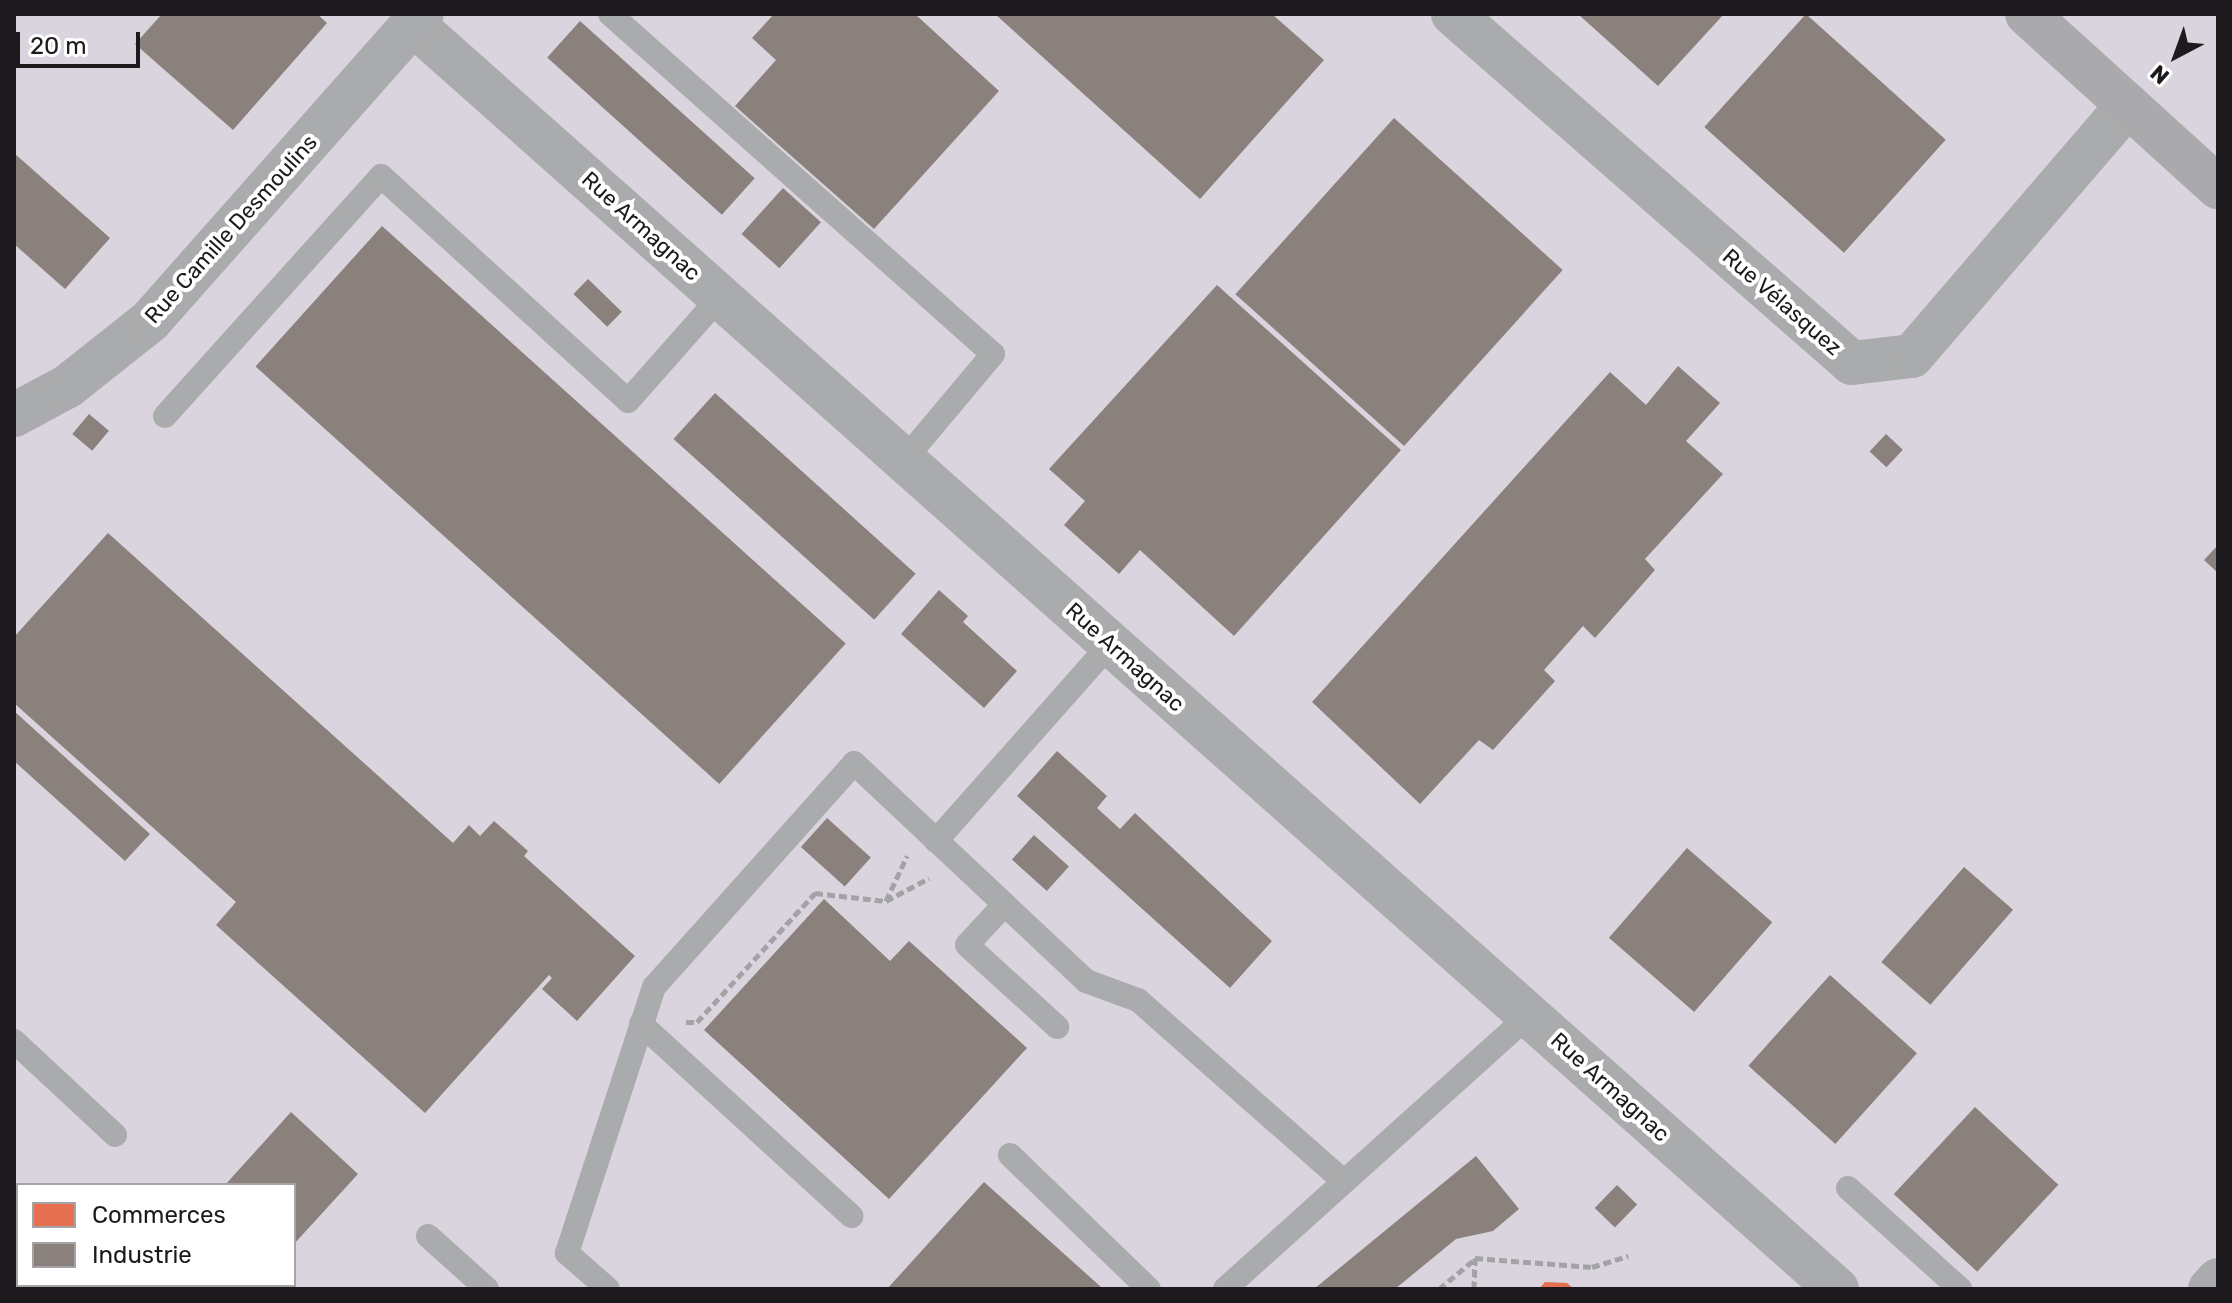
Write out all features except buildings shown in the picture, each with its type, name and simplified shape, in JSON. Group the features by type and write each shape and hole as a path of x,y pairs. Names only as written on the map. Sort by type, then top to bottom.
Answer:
{"street":[{"name":"Rue Vélasquez","path":"1453,14 1852,363 1912,356 2128,105"},
{"path":"2027,14 2218,187"},
{"name":"Rue Armagnac","path":"418,19 720,297 1837,1289"},
{"name":"Rue Camille Desmoulins","path":"14,415 68,386 150,321 418,19"},
{"path":"2210,1289 2218,1280"}],"lane":[{"path":"610,14 993,354 904,460"},
{"path":"165,416 381,176 628,401 720,297"},
{"path":"924,843 1110,644"},
{"path":"608,1289 567,1253 654,987 854,763 924,843 1004,905 1086,981 1138,1000 1343,1181"},
{"path":"1004,905 967,945 1057,1027"},
{"path":"1225,1289 1529,1015"},
{"path":"641,1024 851,1216"},
{"path":"14,1041 115,1135"},
{"path":"1010,1155 1149,1289"},
{"path":"1848,1188 1960,1289"},
{"path":"428,1236 487,1289"}],"path":[{"path":"886,901 924,843"},
{"path":"641,1024 697,1022 815,893 886,901 941,872"},
{"path":"1439,1289 1475,1258 1592,1267 1628,1256"},
{"path":"1474,1289 1475,1258"}],"shaded area":[{"path":"14,14 2218,14 2218,1289 14,1289"}]}
